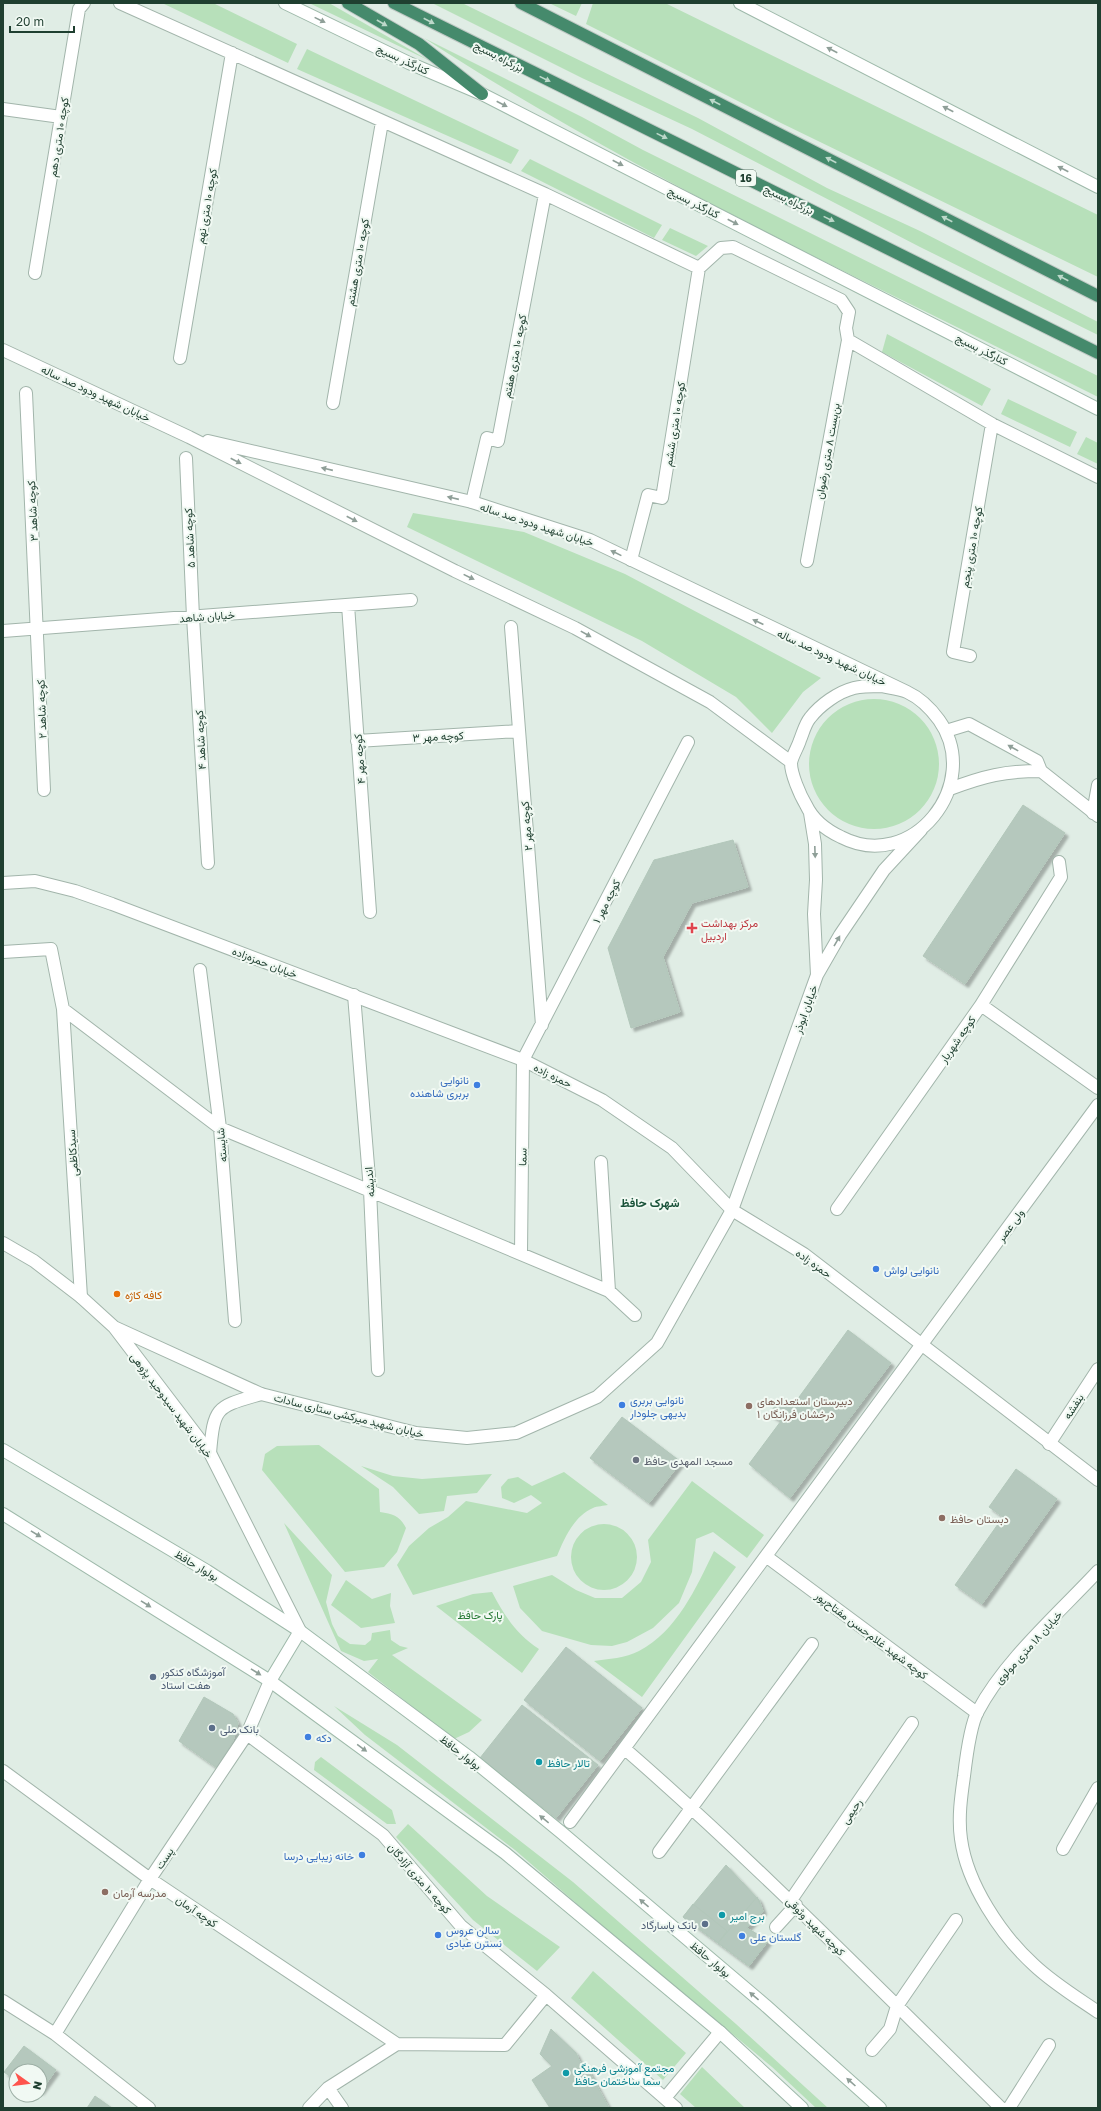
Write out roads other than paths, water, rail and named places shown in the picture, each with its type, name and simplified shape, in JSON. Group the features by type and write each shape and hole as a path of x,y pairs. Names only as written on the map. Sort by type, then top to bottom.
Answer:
{"highway":[{"path":"348,3 419,44 482,94"},
{"name":"بزرگراه بسیج","path":"394,3 1098,354"},
{"path":"521,3 1098,296"}],"street":[{"name":"کوچه ۱۰ متری دهم","path":"35,273 79,9 84,3"},
{"path":"120,3 545,194 699,268"},
{"name":"کنارگذر بسیج","path":"285,3 409,63 482,94 1098,409"},
{"path":"740,3 1098,187"},
{"name":"کوچه ۱۰ متری نهم","path":"180,358 232,53"},
{"path":"3,109 61,117"},
{"name":"کوچه ۱۰ متری هشتم","path":"333,403 382,122"},
{"name":"کوچه ۱۰ متری هفتم","path":"472,502 487,438 498,441 545,194"},
{"name":"بن‌بست ۸ متری رضوان","path":"699,268 721,248 733,247 842,300 849,312 846,328 848,340 807,561"},
{"name":"کوچه ۱۰ متری ششم","path":"631,560 648,494 662,498 699,268"},
{"path":"848,340 992,424 1098,477"},
{"name":"خیابان شهید ودود صد ساله","path":"3,350 189,437 455,571 589,636 710,702 791,762"},
{"name":"کوچه شاهد ۳","path":"26,393 38,629"},
{"name":"کوچه ۱۰ متری پنجم","path":"970,656 953,652 992,424"},
{"name":"خیابان شهید ودود صد ساله","path":"189,437 472,502 590,540 907,692"},
{"name":"کوچه شاهد ۵","path":"186,458 193,617"},
{"name":"خیابان شاهد","path":"3,631 411,600"},
{"name":"کوچه مهر ۴","path":"348,605 370,912"},
{"name":"کوچه شاهد ۴","path":"193,617 208,863"},
{"name":"کوچه مهر ۲","path":"511,627 542,1025"},
{"name":"کوچه شاهد ۲","path":"38,629 44,790"},
{"path":"817,975 814,914 816,880 815,844 810,813 799,792 791,762 809,718 829,699 854,688 881,686 907,692"},
{"name":"خیابان ابوذر","path":"732,1210 817,975 840,935 884,870 939,812 950,789 954,764 951,745 946,731 934,712 922,701 907,692"},
{"path":"946,731 969,724 1036,761 1042,772 1095,815"},
{"name":"کوچه مهر ۳","path":"357,741 519,731"},
{"name":"کوچه مهر ۱","path":"523,1060 688,742"},
{"path":"950,789 994,774 1015,771 1042,772"},
{"path":"1095,815 1098,785"},
{"path":"810,813 828,830 849,841 873,845 898,842 921,830"},
{"name":"کوچه شهریار","path":"837,1209 981,1005 1061,877 1059,862"},
{"name":"خیابان حمزه‌زاده","path":"3,883 35,881 75,891 523,1060"},
{"name":"سیدکاظمی","path":"3,952 51,949 63,1009 81,1297"},
{"name":"شایسته","path":"200,970 220,1128 235,1321"},
{"name":"اندیشه","path":"354,995 370,1190 378,1370"},
{"path":"981,1005 1098,1088"},
{"path":"63,1009 220,1128 609,1291 635,1315"},
{"name":"حمزه زاده","path":"523,1060 602,1100 672,1148 732,1210 804,1254 1049,1444 1098,1480"},
{"name":"سما","path":"521,1253 523,1060"},
{"name":"ولی عصر","path":"570,1822 767,1557 1098,1105"},
{"path":"601,1162 609,1291"},
{"name":"خیابان شهید میرکشی ستاری سادات","path":"114,1327 261,1394 416,1433 467,1438 516,1433 597,1397 657,1343 732,1210"},
{"name":"خیابان شهید سیدوحید پژوهی","path":"3,1243 34,1261 81,1297 114,1327 210,1453 300,1631"},
{"name":"بنفشه","path":"1049,1444 1098,1369"},
{"path":"210,1453 212,1424 220,1409 232,1402 261,1394"},
{"name":"بولوار حافظ","path":"3,1450 207,1571 300,1631 469,1757 562,1833 765,2005 880,2108"},
{"path":"3,1514 270,1681 505,1853 720,2032 802,2108"},
{"name":"کوچه شهید غلام‌حسن مفتاح‌پور","path":"767,1557 977,1713"},
{"name":"خیابان ۱۸ متری مولوی","path":"1098,1571 1009,1666 991,1689 977,1713 966,1755 960,1801 961,1838 970,1873 985,1904 1005,1932 1034,1965 1098,2012"},
{"name":"پست","path":"55,2034 150,1879 247,1734 270,1681 300,1631"},
{"path":"659,1852 812,1644"},
{"name":"رحیمی","path":"776,1927 912,1723"},
{"name":"کوچه ۱۰ متری آزادگان","path":"247,1734 383,1835 461,1926 546,1995 676,2108"},
{"name":"کوچه شهید وثوقی","path":"625,1749 692,1808 793,1903 1001,2108"},
{"name":"کوچه آرمان","path":"3,1771 150,1879 396,2044"},
{"path":"1063,1849 1097,1793"},
{"path":"872,2050 890,2029 897,2006 956,1920"},
{"path":"309,2108 328,2088 396,2044 506,2044 546,1995"},
{"path":"3,2001 55,2034 149,2108"},
{"path":"665,2098 720,2032"},
{"path":"1010,2108 1049,2045"},
{"path":"328,2088 342,2108"}],"place":[{"name":"مرکز بهداشت اردبیل","path":"692,928"},
{"name":"نانوایی بربری شاهنده","path":"477,1085"},
{"name":"نانوایی لواش","path":"876,1269"},
{"name":"کافه کاژه","path":"117,1294"},
{"name":"نانوایی بربری بدیهی جلودار","path":"622,1405"},
{"name":"دبیرستان استعدادهای درخشان فرزانگان ۱","path":"749,1406"},
{"name":"مسجد المهدی حافظ","path":"636,1460"},
{"name":"دبستان حافظ","path":"942,1518"},
{"name":"آموزشگاه کنکور هفت استاد","path":"153,1677"},
{"name":"بانک ملی","path":"212,1728"},
{"name":"دکه","path":"308,1737"},
{"name":"تالار حافظ","path":"539,1762"},
{"name":"خانه زیبایی درسا","path":"362,1855"},
{"name":"مدرسه آرمان","path":"105,1892"},
{"name":"برج امیر","path":"722,1915"},
{"name":"بانک پاسارگاد","path":"705,1924"},
{"name":"سالن عروس نسترن عبادی","path":"438,1935"},
{"name":"گلستان علی","path":"742,1936"},
{"name":"مجتمع آموزشی فرهنگی سما ساختمان حافظ","path":"566,2073"}],"district":[{"name":"شهرک حافظ","path":"650,1202"}],"park label":[{"name":"پارک حافظ","path":"480,1614"}]}
